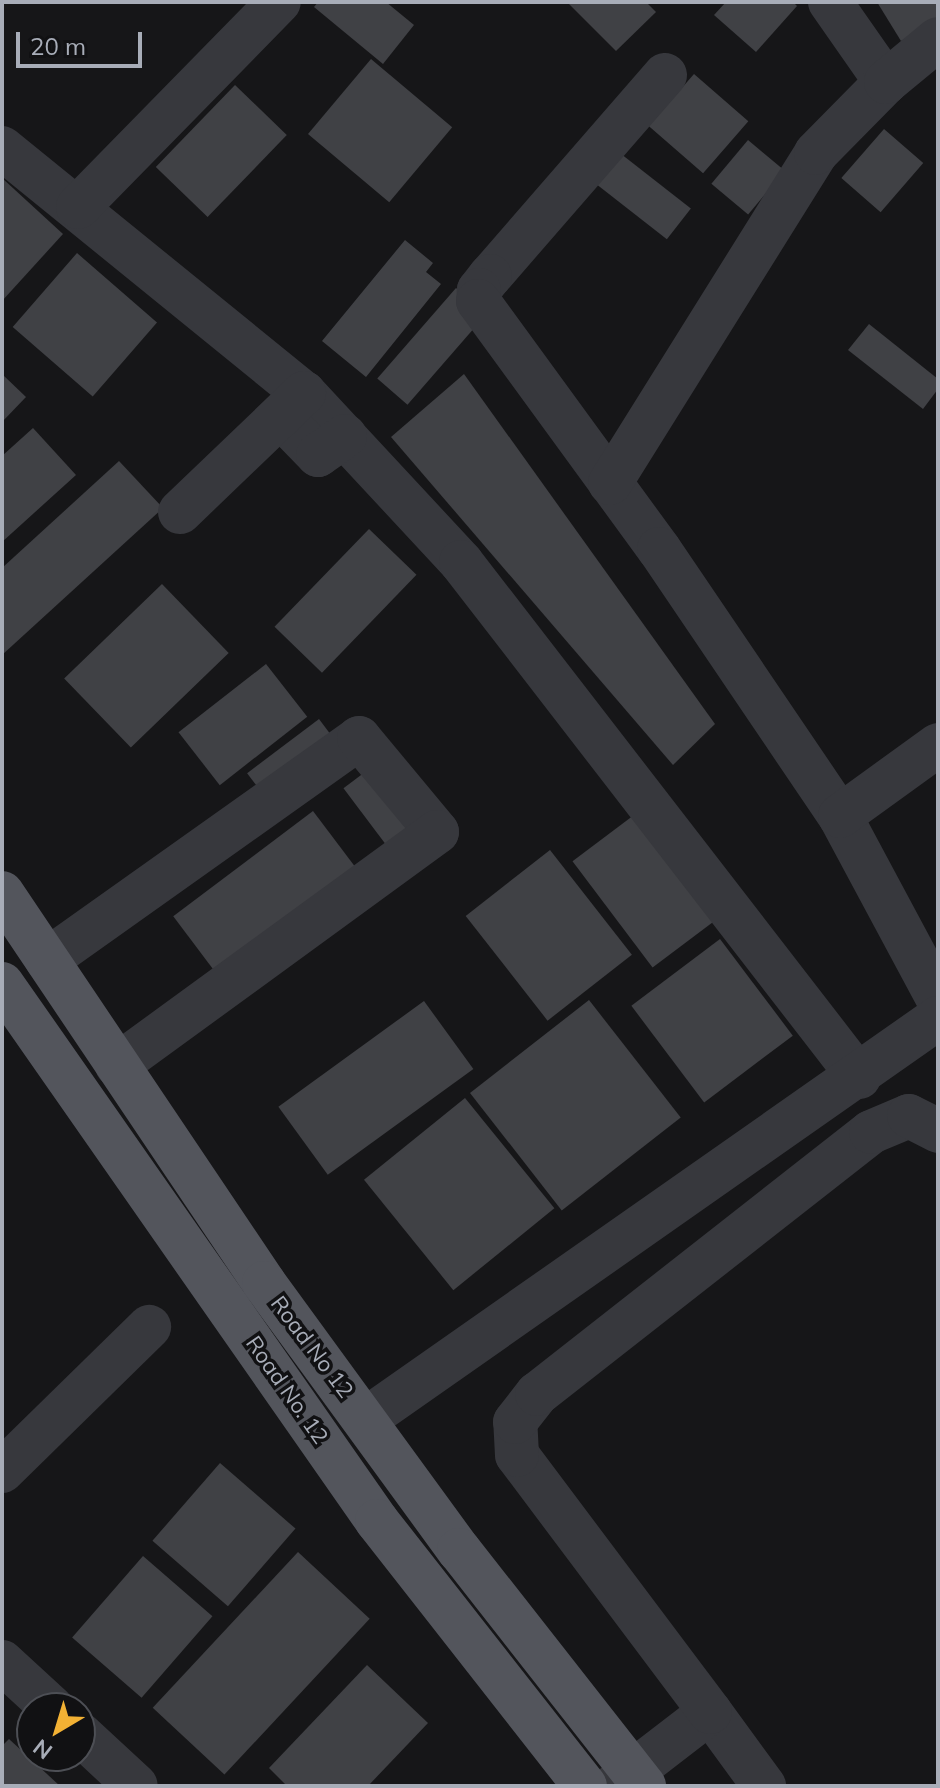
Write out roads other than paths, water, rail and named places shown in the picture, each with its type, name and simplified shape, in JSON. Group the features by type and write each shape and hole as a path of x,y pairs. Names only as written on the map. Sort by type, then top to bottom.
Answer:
{"main road":[{"name":"Road No 12","path":"2,893 264,1283 630,1781"},
{"name":"Road No. 12","path":"2,984 377,1521 585,1786"}],"street":[{"path":"78,207 279,2"},
{"path":"830,2 886,82"},
{"path":"610,483 729,298 783,199 816,153 886,82 938,39"},
{"path":"665,75 479,290 478,301 610,483 840,816 938,999"},
{"path":"2,148 78,207 293,405 345,436 461,562 859,1077"},
{"path":"180,512 293,405"},
{"path":"47,960 359,738 437,832 117,1065"},
{"path":"840,816 938,745"},
{"path":"366,1419 859,1077 938,1018"},
{"path":"764,1786 517,1455 515,1422 537,1394 871,1132 909,1116 938,1131"},
{"path":"2,1471 149,1327"},
{"path":"2,1662 35,1692"},
{"path":"630,1781 710,1712"},
{"path":"96,1749 136,1786"}]}
